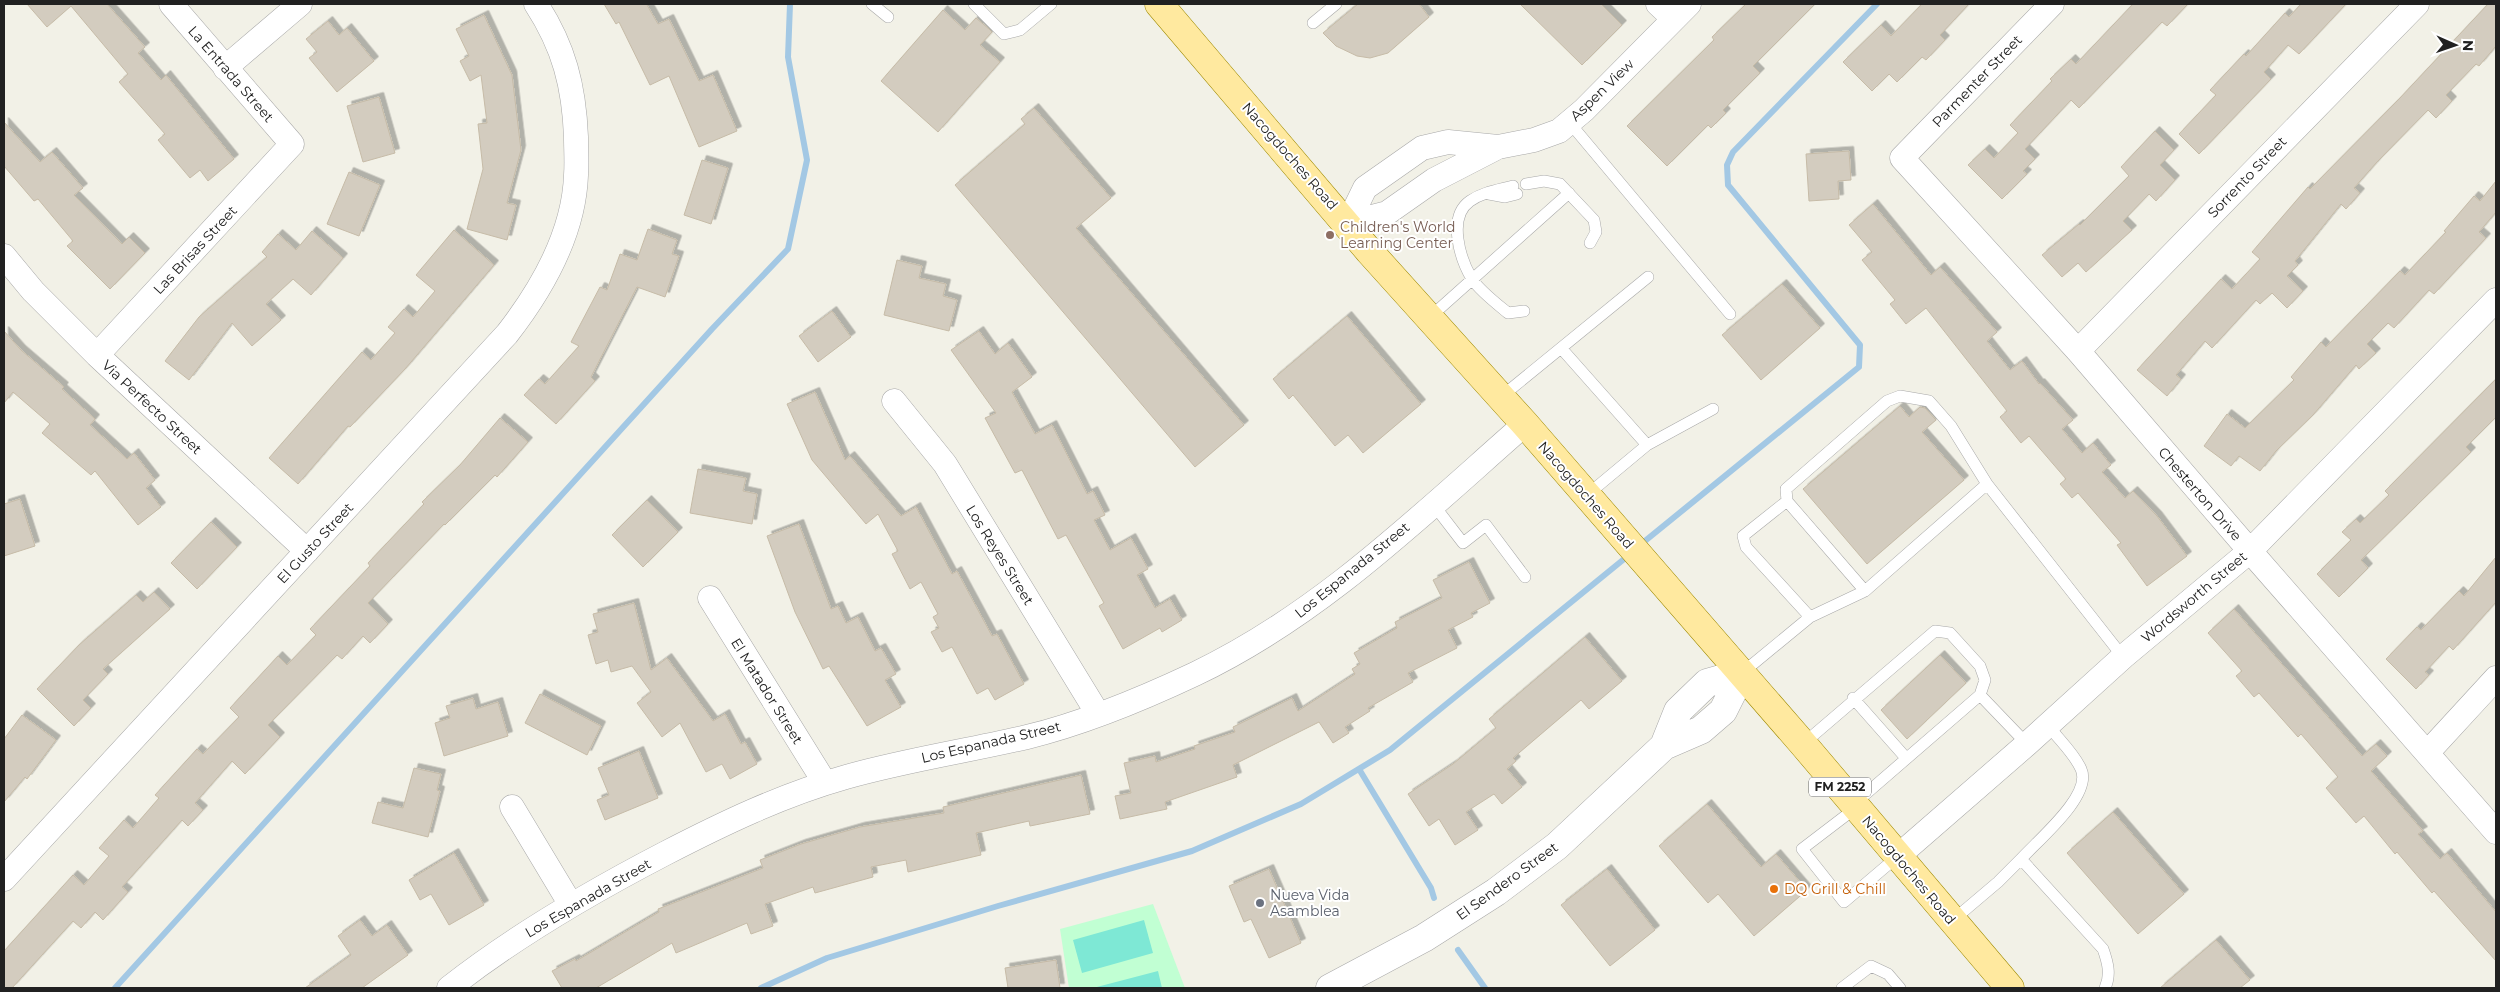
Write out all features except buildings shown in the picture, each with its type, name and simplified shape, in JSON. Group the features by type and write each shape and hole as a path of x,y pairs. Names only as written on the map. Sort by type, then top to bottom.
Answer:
{"main road":[{"name":"Nacogdoches Road","path":"1159,4 1348,223 1369,251 1525,424 1742,673 2010,988"}],"street":[{"name":"La Entrada Street","path":"171,4 292,144"},
{"path":"225,68 300,4"},
{"name":"El Gusto Street","path":"4,880 507,334 527,309 557,252 568,222 576,177 575,130 570,78 562,52 550,26 536,4"},
{"name":"Parmenter Street","path":"1902,158 2052,4"},
{"name":"Sorrento Street","path":"2078,351 2417,4"},
{"name":"Aspen View","path":"1348,223 1387,214 1434,180 1498,147 1534,140 1559,131 1674,9"},
{"name":"Aspen View","path":"1348,223 1365,188 1422,148 1448,142 1498,147"},
{"name":"Las Brisas Street","path":"97,355 292,144"},
{"name":"Chesterton Drive","path":"1902,158 2078,351 2496,832"},
{"name":"Via Perfecto Street","path":"4,256 33,291 97,355 307,551"},
{"name":"Wordsworth Street","path":"1897,857 2028,744 2123,657 2250,551 2496,300"},
{"name":"Los Reyes Street","path":"894,401 944,464 1098,714"},
{"name":"Los Espanada Street","path":"448,988 477,966 571,905 608,883 729,820 825,783 912,760 1029,736 1098,714 1196,673 1243,649 1295,617 1369,561 1525,424"},
{"name":"El Matador Street","path":"710,598 825,783"},
{"name":"El Sendero Street","path":"1330,988 1424,938 1496,892 1557,846 1664,746 1678,711 1707,683 1742,673"},
{"path":"2428,752 2496,678"},
{"path":"512,807 571,905"}],"lane":[{"path":"872,4 888,17"},
{"path":"974,4 1004,34 1020,30 1051,4"},
{"path":"1313,23 1336,4"},
{"path":"1569,122 1730,314"},
{"path":"1524,311 1508,313 1472,279 1460,250 1456,225 1460,212 1468,202 1485,193 1505,197 1521,189 1544,186 1548,181 1560,184 1594,220 1596,232 1590,243"},
{"path":"1429,318 1569,193"},
{"path":"1501,397 1648,278"},
{"path":"1562,348 1647,444"},
{"path":"1865,592 1788,501 1786,489 1887,401 1900,396 1928,401 1951,426 1987,484 2123,657"},
{"path":"1593,503 1647,444 1713,409"},
{"path":"1742,673 1810,617 1865,592 1987,484"},
{"path":"1788,501 1743,536 1746,547 1810,617"},
{"path":"1433,504 1462,543 1486,525 1525,577"},
{"path":"1803,744 1853,698 1935,631 1950,633 1980,666 1985,680 1980,695 1802,849 1844,902 1897,857"},
{"path":"1980,695 2028,744"},
{"path":"1853,698 1906,758"},
{"path":"1952,921 1998,882 2021,859 2070,807 2080,792 2084,781 2082,770 2048,725"},
{"path":"2021,859 2103,950 2109,969 2105,988"},
{"path":"1842,988 1871,966 1888,974 1900,988"}],"green space":[{"path":"1153,904 1185,988 1069,988 1060,929"}],"shaded area":[{"path":"1144,920 1153,953 1082,973 1073,940"},
{"path":"1158,971 1162,988 1093,988"}],"waterway":[{"path":"115,988 712,329 788,249 807,160 788,57 790,4"},
{"path":"1640,545 1859,367 1860,345 1728,185 1727,165 1733,152 1877,4"},
{"path":"761,988 827,958 998,906 1192,851 1301,804 1390,750 1629,555"},
{"path":"1359,769 1431,888 1434,898"},
{"path":"1458,950 1485,988"}],"place":[{"name":"Children's World Learning Center","path":"1330,235"},
{"name":"DQ Grill & Chill","path":"1774,889"},
{"name":"Nueva Vida Asamblea","path":"1260,903"}]}
